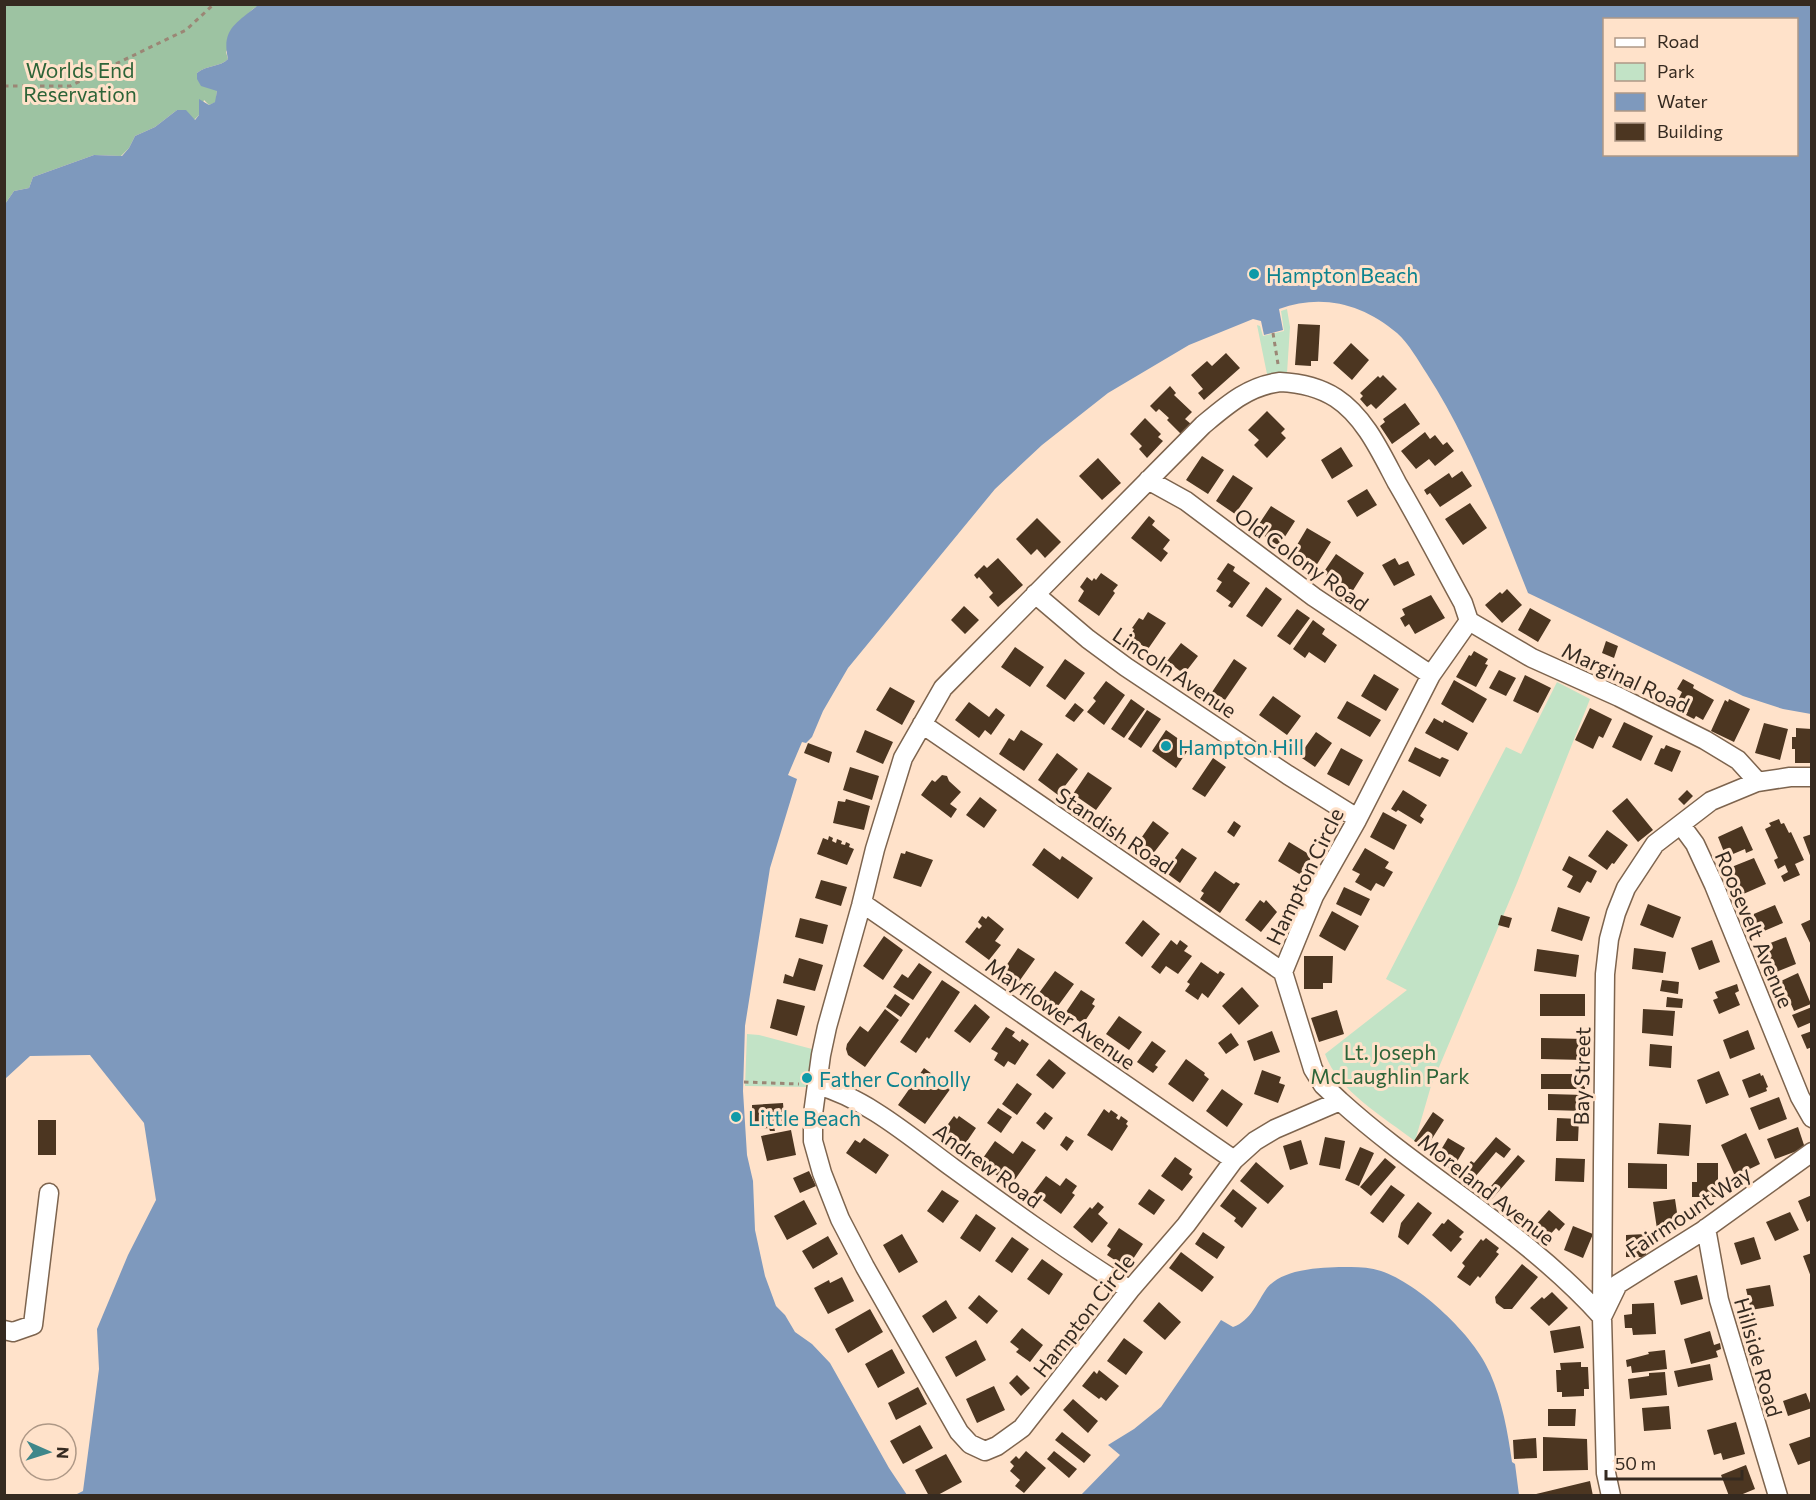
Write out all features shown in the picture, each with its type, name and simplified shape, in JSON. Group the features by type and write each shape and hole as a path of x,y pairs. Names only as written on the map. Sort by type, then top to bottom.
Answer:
{"street":[{"name":"Hampton Circle","path":"1280,382 1300,383 1336,398 1370,434 1463,603 1468,621 1431,675 1314,896 1283,972 1313,1069 1323,1085 1340,1101 1275,1129 1234,1160 1022,1428 997,1446 985,1451 970,1444 959,1432 865,1268 840,1219 822,1173 813,1141 816,1085 826,1027 875,849 903,758 943,688 1203,425 1245,393 1267,384 1280,382"},
{"name":"Old Colony Road","path":"1148,480 1186,501 1314,597 1431,675"},
{"name":"Lincoln Avenue","path":"1035,594 1088,639 1126,667 1288,776 1357,818"},
{"name":"Marginal Road","path":"1468,621 1532,658 1619,697 1705,740 1738,760 1758,782"},
{"name":"Standish Road","path":"922,724 1283,972"},
{"name":"Bay Street","path":"1611,1496 1606,1473 1602,1317 1605,975 1609,939 1616,913 1626,888 1656,844 1711,801 1758,782 1790,777 1812,777"},
{"name":"Roosevelt Avenue","path":"1681,825 1695,844 1714,885 1800,1097 1812,1118"},
{"name":"Mayflower Avenue","path":"862,903 1234,1160"},
{"name":"Andrew Road","path":"816,1085 837,1090 899,1129 1077,1256 1130,1290"},
{"name":"Moreland Avenue","path":"1340,1101 1433,1176 1521,1241 1578,1291 1602,1317"},
{"name":"Fairmount Way","path":"1602,1317 1617,1284 1706,1228 1812,1152"},
{"path":"4,1330 13,1332 33,1325 48,1193"},
{"name":"Hillside Road","path":"1706,1228 1719,1300 1778,1496"}],"path":[{"path":"4,86 70,86 186,30 214,4"},
{"path":"1273,333 1280,382"},
{"path":"744,1082 816,1085"}],"green space":[{"name":"Worlds End Reservation","path":"5,5 262,5 256,7 245,17 226,52 228,59 197,73 217,90 216,102 209,105 204,100 199,115 194,120 177,110 155,127 135,136 129,148 121,156 94,155 33,177 29,188 14,191 5,204"},
{"path":"1287,309 1290,327 1287,373 1267,374 1257,325 1260,326 1263,336 1284,331 1281,311"},
{"name":"Lt. Joseph McLaughlin Park","path":"1557,682 1590,699 1517,883 1431,1086 1415,1141 1351,1092 1331,1067 1325,1054 1407,990 1386,979 1506,747 1521,754"},
{"path":"747,1034 812,1049 808,1087 745,1086"}],"water":[{"path":"262,5 1811,5 1811,714 1783,709 1743,696 1528,593 1483,481 1457,426 1417,358 1397,333 1384,323 1356,308 1326,302 1311,302 1279,309 1283,330 1264,335 1261,321 1253,319 1189,345 1108,393 1042,445 995,489 848,668 823,711 812,737 806,743 802,742 788,775 797,779 770,868 745,1026 743,1091 747,1155 753,1181 755,1230 765,1276 776,1306 785,1315 795,1332 812,1344 830,1363 889,1468 907,1495 75,1495 83,1491 99,1369 97,1329 128,1255 156,1200 144,1123 90,1055 30,1056 5,1079 5,204 14,191 29,188 33,177 94,155 122,156 135,136 155,127 177,110 186,110 195,120 199,115 199,99 209,105 215,102 217,91 201,86 197,73 228,59 227,40 237,22 257,6"},
{"path":"1339,1267 1370,1268 1396,1277 1428,1299 1472,1343 1483,1358 1498,1394 1512,1462 1515,1464 1519,1495 1081,1495 1120,1455 1108,1445 1134,1429 1161,1407 1221,1320 1233,1327 1239,1324 1249,1316 1267,1288 1282,1277 1301,1271"}],"building":[{"path":"1298,324 1320,325 1318,361 1311,361 1311,366 1295,365"},
{"path":"1351,343 1369,360 1352,380 1333,363"},
{"path":"1226,353 1240,368 1204,400 1198,393 1203,389 1191,375 1207,361 1212,366"},
{"path":"1383,375 1397,389 1376,409 1371,404 1367,407 1360,399 1363,396 1360,393 1378,376 1380,378"},
{"path":"1170,386 1176,393 1174,395 1192,412 1185,419 1191,424 1181,434 1167,420 1169,418 1159,409 1156,412 1150,406"},
{"path":"1405,403 1420,424 1392,444 1380,426 1385,422 1383,419"},
{"path":"1267,411 1285,429 1281,433 1286,438 1267,458 1254,445 1259,440 1248,430"},
{"path":"1145,418 1161,434 1158,437 1163,441 1147,458 1139,449 1142,446 1130,434"},
{"path":"1425,432 1430,439 1435,435 1443,445 1447,442 1454,451 1435,466 1429,459 1416,469 1401,451"},
{"path":"1341,447 1353,466 1332,479 1321,460"},
{"path":"1202,456 1224,470 1208,494 1186,480"},
{"path":"1098,458 1121,483 1102,500 1079,476"},
{"path":"1462,471 1472,486 1440,507 1430,493 1427,495 1424,490 1449,473 1452,478"},
{"path":"1233,475 1253,488 1235,514 1216,501"},
{"path":"1367,489 1377,505 1357,517 1347,501"},
{"path":"1470,503 1487,528 1463,545 1445,519"},
{"path":"1271,506 1295,521 1279,546 1255,530"},
{"path":"1149,516 1155,521 1152,525 1170,540 1163,549 1168,553 1161,562 1131,538"},
{"path":"1037,518 1061,542 1045,558 1037,549 1031,555 1016,539"},
{"path":"1307,528 1331,542 1314,569 1291,555"},
{"path":"1336,554 1364,573 1352,592 1323,573"},
{"path":"998,558 1023,585 998,607 989,597 993,593 979,577 977,579 974,575 984,565 987,568"},
{"path":"1395,558 1399,565 1408,561 1415,575 1394,586 1382,565"},
{"path":"1228,563 1235,567 1233,571 1250,583 1232,608 1228,606 1231,602 1216,591 1222,582 1217,579"},
{"path":"1101,573 1118,585 1099,616 1078,601 1084,591 1080,587 1087,577 1092,581 1094,578 1096,580"},
{"path":"1266,587 1282,599 1262,627 1246,616"},
{"path":"1342,588 1349,593 1343,602 1335,597"},
{"path":"1507,589 1522,605 1502,623 1485,605"},
{"path":"1431,595 1445,618 1415,634 1409,624 1405,627 1400,618 1405,615 1402,609"},
{"path":"964,606 979,620 965,634 951,620"},
{"path":"1530,608 1551,620 1538,642 1518,630"},
{"path":"1297,609 1310,618 1290,645 1277,636"},
{"path":"1148,612 1166,623 1148,649 1129,637 1139,618 1143,620"},
{"path":"1313,620 1325,629 1322,634 1337,645 1325,663 1309,652 1305,658 1293,649"},
{"path":"1606,641 1618,646 1614,658 1602,653"},
{"path":"1181,643 1198,656 1184,674 1167,661"},
{"path":"1015,647 1044,667 1030,687 1001,667"},
{"path":"1474,651 1488,659 1485,664 1488,665 1476,687 1456,677 1469,655 1471,656"},
{"path":"1065,659 1085,673 1065,700 1046,686"},
{"path":"1234,659 1247,668 1225,700 1212,692"},
{"path":"1499,670 1516,678 1506,696 1489,688"},
{"path":"1374,674 1399,689 1386,711 1361,696"},
{"path":"1525,675 1551,688 1538,713 1513,701"},
{"path":"1683,679 1694,685 1693,688 1714,700 1703,720 1696,716 1694,719 1686,715 1688,711 1679,707 1682,692 1677,689"},
{"path":"1454,680 1487,699 1473,723 1441,704"},
{"path":"1106,681 1125,695 1104,725 1087,712 1096,701 1093,698"},
{"path":"890,687 915,701 902,725 876,710"},
{"path":"1273,696 1301,716 1287,735 1259,715"},
{"path":"1131,699 1145,709 1124,738 1111,729"},
{"path":"1729,699 1750,709 1734,742 1711,731 1725,700 1728,702"},
{"path":"1347,701 1381,720 1370,737 1337,718"},
{"path":"969,702 989,717 996,708 1005,715 991,735 985,730 979,738 955,720"},
{"path":"1075,703 1084,710 1074,722 1065,716"},
{"path":"1590,708 1612,719 1603,738 1599,736 1593,749 1575,740"},
{"path":"1147,710 1161,719 1141,748 1128,739"},
{"path":"1434,718 1443,723 1444,720 1468,733 1458,751 1425,733"},
{"path":"1624,722 1653,736 1641,761 1612,747"},
{"path":"1764,723 1788,729 1780,760 1755,753"},
{"path":"1796,728 1812,729 1812,763 1795,763 1792,737 1796,737"},
{"path":"865,730 893,742 883,764 856,752"},
{"path":"1021,730 1043,744 1024,771 999,754 1009,738 1014,741"},
{"path":"1166,730 1190,747 1176,768 1152,751"},
{"path":"1316,732 1332,743 1315,767 1299,756"},
{"path":"808,743 832,752 829,763 804,753"},
{"path":"1666,745 1681,751 1672,772 1654,764 1661,748 1664,749"},
{"path":"1415,747 1440,759 1442,757 1449,760 1440,777 1408,761"},
{"path":"1341,748 1363,760 1349,786 1327,774"},
{"path":"1057,753 1078,769 1058,795 1038,780"},
{"path":"1213,758 1226,767 1205,797 1192,789"},
{"path":"850,767 879,776 872,800 843,790"},
{"path":"1088,772 1112,788 1096,810 1073,794"},
{"path":"942,775 947,776 961,792 950,804 957,809 951,818 921,795 932,780 935,782"},
{"path":"1403,790 1427,805 1420,816 1424,819 1421,824 1398,810 1396,812 1391,809"},
{"path":"1687,790 1693,796 1684,805 1678,799"},
{"path":"980,797 997,810 984,828 966,815"},
{"path":"1627,798 1653,830 1638,842 1612,811"},
{"path":"846,799 870,806 864,830 833,823 838,801 845,802"},
{"path":"1383,812 1407,825 1394,850 1370,837"},
{"path":"1779,819 1789,833 1791,832 1804,860 1795,864 1800,875 1784,882 1781,876 1788,872 1785,865 1778,869 1774,860 1778,858 1765,829 1771,826 1769,823"},
{"path":"1153,821 1169,833 1152,855 1137,844"},
{"path":"1234,821 1241,826 1234,837 1227,832"},
{"path":"1742,826 1753,850 1746,853 1745,849 1726,857 1718,837"},
{"path":"1607,830 1628,845 1607,870 1588,856"},
{"path":"1812,834 1812,858 1811,858 1803,837"},
{"path":"829,836 833,838 832,841 836,843 837,839 845,845 846,842 854,849 847,865 817,854 823,838 828,840"},
{"path":"1289,842 1312,856 1301,875 1278,861"},
{"path":"1044,848 1060,860 1062,856 1093,878 1078,899 1032,865"},
{"path":"1182,848 1197,858 1180,883 1165,872"},
{"path":"1365,848 1389,862 1385,868 1393,872 1384,887 1376,883 1371,891 1355,882 1360,874 1352,870"},
{"path":"906,851 933,860 921,887 893,878 901,853 905,854"},
{"path":"1569,856 1597,871 1591,883 1587,881 1580,893 1567,887 1573,876 1562,870"},
{"path":"1754,858 1766,884 1741,895 1729,868"},
{"path":"1215,871 1234,884 1236,882 1240,884 1220,913 1200,899 1204,893 1201,891"},
{"path":"821,880 847,887 841,906 815,898"},
{"path":"1344,887 1370,899 1361,916 1336,904"},
{"path":"1260,900 1264,903 1266,900 1277,912 1261,932 1245,920"},
{"path":"1648,904 1681,917 1673,938 1640,925"},
{"path":"1775,905 1783,923 1757,934 1749,916"},
{"path":"1558,907 1590,917 1582,941 1551,931"},
{"path":"1332,911 1359,926 1345,951 1319,936"},
{"path":"1501,915 1512,918 1509,928 1498,925"},
{"path":"982,916 986,919 988,916 1004,929 995,941 1001,945 989,960 965,942 977,927 979,929 982,926 978,922"},
{"path":"800,918 828,925 823,944 795,937"},
{"path":"1812,919 1812,947 1801,924"},
{"path":"1143,920 1160,934 1142,957 1125,943"},
{"path":"884,936 903,950 883,980 863,966"},
{"path":"1786,937 1796,964 1771,974 1760,947"},
{"path":"1171,940 1177,945 1180,940 1188,946 1184,951 1192,956 1178,974 1166,966 1160,974 1151,967"},
{"path":"1712,940 1720,962 1699,970 1691,948"},
{"path":"1018,948 1035,959 1018,983 1002,972"},
{"path":"1634,948 1666,952 1663,973 1632,969"},
{"path":"1537,949 1579,955 1576,977 1534,971"},
{"path":"1304,956 1333,956 1332,983 1323,983 1323,989 1304,989"},
{"path":"799,958 823,965 815,991 783,983 785,974 793,977"},
{"path":"1201,962 1218,974 1220,971 1225,974 1208,998 1202,993 1198,1000 1185,991 1190,984 1187,982"},
{"path":"919,963 932,972 913,1000 893,987 902,974 908,978"},
{"path":"1055,971 1074,984 1055,1010 1036,997"},
{"path":"1798,973 1811,1004 1794,1011 1781,981"},
{"path":"942,980 960,992 929,1039 927,1037 916,1053 900,1042"},
{"path":"1662,980 1679,982 1678,994 1660,991"},
{"path":"1737,984 1739,991 1735,993 1740,1005 1719,1014 1713,1000 1718,998 1715,992"},
{"path":"1242,987 1259,1006 1239,1025 1222,1006"},
{"path":"1081,990 1095,999 1092,1004 1095,1006 1083,1024 1066,1012"},
{"path":"895,994 910,1004 901,1017 886,1007"},
{"path":"1540,994 1585,994 1585,1016 1540,1016"},
{"path":"1667,997 1683,999 1682,1008 1666,1007"},
{"path":"777,999 805,1006 797,1036 770,1028"},
{"path":"975,1004 990,1017 970,1043 954,1031"},
{"path":"1812,1007 1812,1022 1798,1028 1792,1015"},
{"path":"885,1009 899,1020 865,1067 848,1055 847,1044 860,1026 868,1032"},
{"path":"1643,1009 1675,1011 1673,1036 1642,1033"},
{"path":"1337,1010 1344,1034 1319,1042 1311,1018"},
{"path":"1119,1016 1142,1032 1129,1050 1106,1034"},
{"path":"1006,1027 1015,1032 1012,1036 1020,1042 1022,1039 1029,1044 1015,1065 1008,1061 1004,1067 994,1060 998,1053 991,1049"},
{"path":"1748,1030 1755,1049 1730,1059 1723,1040"},
{"path":"1272,1031 1280,1052 1254,1061 1247,1041"},
{"path":"1812,1031 1812,1047 1807,1049 1801,1035"},
{"path":"1231,1033 1239,1045 1226,1054 1218,1043"},
{"path":"1541,1038 1585,1039 1584,1060 1541,1059"},
{"path":"1152,1041 1166,1051 1155,1065 1158,1067 1153,1073 1137,1062"},
{"path":"1650,1044 1672,1046 1671,1068 1649,1066"},
{"path":"1049,1059 1066,1073 1053,1089 1036,1075"},
{"path":"1186,1059 1205,1073 1204,1075 1209,1079 1193,1102 1168,1084"},
{"path":"924,1068 951,1088 925,1124 898,1105"},
{"path":"1262,1070 1281,1077 1279,1083 1285,1085 1278,1103 1254,1094"},
{"path":"1719,1071 1729,1095 1706,1104 1697,1080"},
{"path":"1760,1073 1768,1087 1767,1091 1749,1098 1742,1080"},
{"path":"1541,1074 1572,1074 1573,1077 1585,1077 1585,1089 1541,1089"},
{"path":"1017,1083 1032,1094 1017,1115 1002,1104"},
{"path":"1222,1089 1243,1104 1227,1127 1206,1111"},
{"path":"1548,1094 1585,1095 1585,1111 1548,1110"},
{"path":"1779,1097 1787,1119 1759,1130 1750,1108"},
{"path":"783,1103 785,1126 774,1127 775,1131 770,1131 769,1128 753,1129 752,1105"},
{"path":"998,1108 1012,1117 1001,1133 987,1123"},
{"path":"1104,1109 1109,1113 1111,1110 1118,1115 1116,1118 1119,1120 1121,1116 1128,1121 1126,1124 1128,1126 1112,1151 1087,1135"},
{"path":"1045,1112 1053,1118 1044,1130 1036,1123"},
{"path":"1433,1112 1444,1120 1426,1148 1414,1141"},
{"path":"954,1116 957,1119 959,1116 976,1128 961,1150 940,1135"},
{"path":"1557,1118 1579,1119 1578,1141 1556,1141"},
{"path":"38,1120 56,1120 56,1155 38,1155"},
{"path":"1659,1123 1691,1125 1689,1156 1657,1154"},
{"path":"1798,1127 1805,1148 1775,1159 1767,1139"},
{"path":"791,1130 796,1155 767,1161 761,1136"},
{"path":"1746,1133 1760,1164 1735,1176 1721,1145"},
{"path":"1066,1136 1074,1141 1067,1151 1060,1145"},
{"path":"1325,1137 1345,1141 1340,1169 1319,1165"},
{"path":"1496,1137 1511,1149 1504,1158 1496,1152 1475,1177 1478,1179 1472,1185 1460,1175 1471,1161 1474,1163"},
{"path":"864,1138 889,1155 876,1174 846,1153 855,1140 860,1143"},
{"path":"1448,1138 1465,1148 1452,1170 1435,1160"},
{"path":"1301,1140 1308,1164 1290,1170 1283,1146"},
{"path":"995,1141 1013,1154 1022,1141 1036,1150 1011,1185 989,1170 993,1164 983,1158"},
{"path":"1360,1147 1374,1153 1359,1186 1345,1180"},
{"path":"1518,1155 1525,1161 1492,1199 1485,1193"},
{"path":"1175,1157 1192,1169 1189,1174 1193,1177 1182,1191 1161,1176"},
{"path":"1385,1158 1396,1167 1371,1196 1360,1187"},
{"path":"1556,1158 1585,1159 1584,1182 1555,1181"},
{"path":"1256,1162 1284,1186 1268,1204 1240,1181"},
{"path":"1628,1163 1667,1164 1667,1189 1628,1188"},
{"path":"1697,1163 1718,1163 1718,1197 1692,1197 1692,1182 1697,1182"},
{"path":"809,1171 816,1186 800,1193 793,1178"},
{"path":"1046,1176 1060,1186 1066,1178 1077,1186 1072,1193 1075,1195 1061,1214 1033,1193"},
{"path":"1391,1185 1405,1195 1383,1223 1370,1213"},
{"path":"1149,1189 1165,1200 1154,1215 1138,1204"},
{"path":"1233,1189 1257,1208 1242,1228 1234,1221 1236,1218 1220,1206"},
{"path":"942,1190 959,1201 943,1223 927,1211"},
{"path":"1812,1195 1812,1219 1807,1222 1798,1201"},
{"path":"1675,1199 1679,1226 1657,1229 1653,1202"},
{"path":"804,1200 817,1224 787,1240 774,1216"},
{"path":"1098,1202 1104,1207 1098,1214 1108,1223 1092,1243 1073,1227 1090,1207 1092,1209"},
{"path":"1418,1202 1432,1213 1408,1245 1398,1237 1401,1223"},
{"path":"1549,1210 1565,1224 1559,1231 1556,1228 1547,1238 1534,1227"},
{"path":"1790,1212 1799,1230 1775,1241 1766,1222"},
{"path":"976,1214 996,1228 980,1252 960,1238"},
{"path":"1448,1219 1464,1232 1459,1237 1462,1239 1451,1252 1432,1235"},
{"path":"1573,1226 1593,1234 1583,1258 1564,1250"},
{"path":"1119,1228 1143,1244 1127,1268 1107,1255 1111,1249 1107,1246"},
{"path":"1203,1232 1225,1247 1217,1259 1195,1244"},
{"path":"902,1234 918,1262 899,1273 883,1245"},
{"path":"1646,1234 1646,1257 1626,1257 1626,1235"},
{"path":"828,1236 838,1254 813,1269 802,1251"},
{"path":"1012,1237 1029,1249 1012,1273 995,1261"},
{"path":"1754,1237 1761,1259 1741,1265 1734,1243"},
{"path":"1486,1238 1499,1248 1496,1252 1499,1254 1480,1278 1478,1276 1470,1286 1457,1277 1465,1266 1462,1263 1481,1239 1483,1241"},
{"path":"1181,1252 1214,1277 1202,1292 1169,1268"},
{"path":"1812,1253 1812,1277 1811,1277 1803,1256"},
{"path":"1042,1259 1063,1274 1049,1295 1027,1279"},
{"path":"1522,1264 1538,1277 1512,1309 1504,1309 1496,1303 1495,1297"},
{"path":"1697,1275 1703,1299 1681,1305 1674,1281"},
{"path":"842,1277 854,1301 828,1314 814,1288 829,1280 830,1283"},
{"path":"1770,1285 1774,1306 1751,1310 1746,1289"},
{"path":"1552,1292 1568,1308 1549,1326 1530,1308 1542,1297 1544,1299"},
{"path":"979,1295 998,1311 987,1324 968,1308"},
{"path":"946,1300 957,1318 933,1333 922,1316"},
{"path":"1159,1302 1181,1322 1165,1340 1143,1321"},
{"path":"1654,1303 1656,1334 1633,1335 1632,1328 1625,1328 1624,1315 1632,1314 1632,1304"},
{"path":"870,1309 883,1332 848,1353 835,1329"},
{"path":"1580,1326 1584,1348 1554,1353 1550,1331"},
{"path":"1022,1328 1043,1345 1030,1362 1016,1352 1019,1349 1010,1342"},
{"path":"1710,1331 1714,1345 1720,1343 1721,1349 1716,1351 1718,1357 1691,1364 1684,1339"},
{"path":"1124,1338 1143,1352 1126,1375 1107,1361"},
{"path":"976,1340 986,1360 956,1377 945,1357"},
{"path":"892,1349 905,1373 878,1388 865,1364"},
{"path":"1665,1350 1667,1369 1632,1373 1631,1366 1627,1367 1626,1360 1649,1354 1648,1352"},
{"path":"1581,1362 1581,1367 1588,1367 1589,1389 1584,1389 1584,1396 1562,1397 1562,1392 1557,1392 1556,1370 1561,1370 1560,1363"},
{"path":"1710,1364 1713,1380 1678,1387 1674,1371"},
{"path":"1099,1370 1119,1386 1106,1401 1101,1397 1099,1399 1082,1386 1094,1371 1097,1374"},
{"path":"1665,1372 1667,1395 1630,1399 1628,1379 1649,1376 1649,1373"},
{"path":"1017,1375 1030,1388 1021,1396 1009,1383"},
{"path":"994,1386 1005,1410 977,1423 966,1399"},
{"path":"918,1387 927,1404 896,1420 888,1403"},
{"path":"1806,1393 1812,1408 1788,1416 1783,1401"},
{"path":"1073,1399 1098,1421 1088,1433 1063,1410"},
{"path":"1669,1406 1671,1429 1644,1431 1642,1408"},
{"path":"1548,1409 1576,1409 1575,1426 1548,1426"},
{"path":"1736,1422 1745,1454 1723,1460 1721,1453 1714,1455 1707,1430"},
{"path":"920,1425 933,1448 903,1464 890,1441"},
{"path":"1062,1432 1091,1455 1084,1463 1055,1440"},
{"path":"1812,1436 1812,1460 1798,1465 1789,1444"},
{"path":"1543,1437 1587,1439 1588,1470 1543,1471"},
{"path":"1536,1438 1537,1458 1514,1459 1513,1440"},
{"path":"1026,1451 1046,1468 1024,1493 1015,1486 1020,1480 1010,1471 1014,1466 1010,1462 1016,1456 1019,1459"},
{"path":"1054,1451 1077,1469 1069,1478 1047,1459"},
{"path":"946,1454 962,1482 936,1496 929,1496 915,1470"},
{"path":"1746,1465 1755,1489 1738,1496 1729,1496 1721,1475"},
{"path":"1590,1481 1593,1496 1532,1496 1532,1495"}],"place":[{"name":"Hampton Beach","path":"1254,274"},
{"name":"Hampton Hill","path":"1166,746"},
{"name":"Father Connolly","path":"807,1078"},
{"name":"Little Beach","path":"736,1117"}]}
